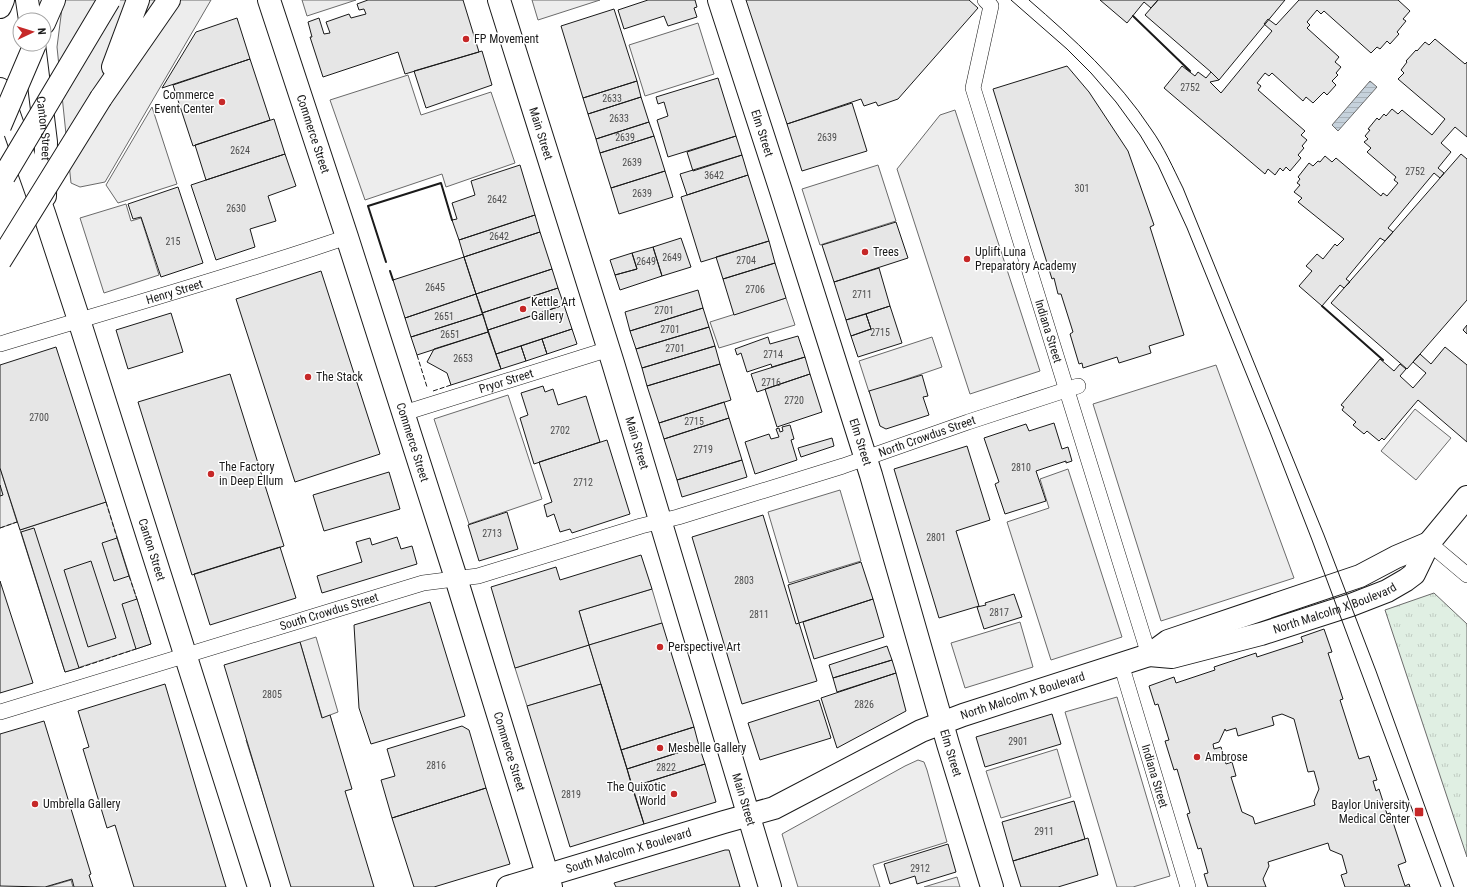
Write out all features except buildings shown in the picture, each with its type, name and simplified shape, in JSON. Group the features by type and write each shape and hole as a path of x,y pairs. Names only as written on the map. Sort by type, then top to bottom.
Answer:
{"main road":[{"path":"0,7 3,0"},
{"path":"27,0 29,12"},
{"path":"41,12 44,0"},
{"path":"49,12 54,0"},
{"path":"0,180 4,176 109,0"},
{"path":"101,98 138,0"},
{"path":"0,261 101,98 168,0"},
{"name":"Commerce Street","path":"269,0 404,413 550,881"},
{"name":"Main Street","path":"499,0 662,522 770,887"},
{"name":"Elm Street","path":"718,0 792,225 865,457 942,723 992,887"},
{"path":"0,126 34,52"},
{"name":"Canton Street","path":"37,52 46,142 44,213"},
{"name":"Canton Street","path":"0,89 44,213 79,320 259,887"},
{"name":"North Malcolm X Boulevard","path":"1149,655 1172,657 1261,634 1339,609 1387,591 1414,574 1429,543 1467,497"},
{"name":"North Malcolm X Boulevard","path":"748,815 774,808 921,731 978,710 1149,655 1168,641 1360,576 1396,557 1429,543"},
{"path":"1254,612 1261,634"},
{"name":"South Malcolm X Boulevard","path":"508,887 550,881 748,815"}],"street":[{"name":"Indiana Street","path":"988,3 972,88 1072,388 1149,655"},
{"name":"Henry Street","path":"0,344 215,281 347,237"},
{"name":"Pryor Street","path":"404,413 609,349"},
{"name":"North Crowdus Street","path":"662,522 835,468 1072,388"},
{"name":"South Crowdus Street","path":"0,712 423,583 484,574 636,528 662,522"},
{"path":"1429,543 1467,575"},
{"name":"Indiana Street","path":"1121,664 1188,887"}],"green space":[{"path":"1434,593 1467,624 1467,857 1385,610"}],"shaded area":[{"path":"63,0 211,0 105,182 80,187 71,183 57,47"},
{"path":"302,0 356,0 307,16"},
{"path":"532,0 600,0 538,20"},
{"path":"698,23 714,74 645,96 629,45"},
{"path":"408,75 421,115 491,92 515,163 446,187 442,174 365,200 330,100"},
{"path":"1370,81 1377,87 1338,131 1332,125"},
{"path":"152,107 177,184 118,203 106,185"},
{"path":"955,110 1040,371 970,394 897,169 940,115"},
{"path":"878,165 896,221 820,245 802,189"},
{"path":"126,204 131,221 141,218 159,275 104,293 80,218"},
{"path":"786,298 795,325 719,348 710,322"},
{"path":"932,337 942,367 869,392 859,361"},
{"path":"1216,365 1294,578 1161,621 1093,404"},
{"path":"508,395 542,499 469,524 434,419"},
{"path":"1415,409 1451,438 1416,480 1381,451"},
{"path":"0,468 17,522 0,528"},
{"path":"1068,469 1122,637 1051,660 1007,522 1049,508 1040,479"},
{"path":"840,490 861,561 789,583 768,512"},
{"path":"106,502 151,644 65,672 20,530"},
{"path":"652,589 662,623 589,645 579,611"},
{"path":"1020,622 1033,667 965,688 951,643"},
{"path":"316,637 338,712 330,715 349,788 269,813 246,740 322,717 300,642"},
{"path":"589,645 601,684 527,706 515,668"},
{"path":"1117,697 1170,876 1133,887 1117,887 1065,712"},
{"path":"1057,749 1071,797 1001,818 986,771"},
{"path":"918,760 924,762 927,770 947,842 873,865 880,887 798,887 782,834"},
{"path":"957,877 960,887 924,887"},
{"path":"71,880 73,887 47,887"}],"tram line":[{"path":"1011,0 1067,49 1091,73 1116,102 1140,135 1158,165 1187,228 1270,432 1312,540 1441,887"},
{"path":"1029,0 1079,45 1110,76 1124,93 1156,136 1183,188 1324,535 1376,671 1454,887"}],"fence":[{"path":"417,355 427,387"},
{"path":"433,391 451,385"},
{"path":"106,502 117,538"},
{"path":"0,528 17,522"},
{"path":"129,576 137,599"},
{"path":"79,668 136,649"}],"wall":[{"path":"1133,16 1190,71"},
{"path":"386,262 368,206 441,183 452,220"},
{"path":"390,271 393,280"},
{"path":"1322,306 1383,360"}],"place":[{"name":"FP Movement","path":"466,39"},
{"name":"Commerce Event Center","path":"222,102"},
{"name":"Trees","path":"865,252"},
{"name":"Uplift Luna Preparatory Academy","path":"967,259"},
{"name":"Kettle Art Gallery","path":"523,309"},
{"name":"The Stack","path":"308,377"},
{"name":"The Factory in Deep Ellum","path":"211,474"},
{"name":"Perspective Art","path":"660,647"},
{"name":"Mesbelle Gallery","path":"660,748"},
{"name":"Ambrose","path":"1197,757"},
{"name":"The Quixotic World","path":"674,794"},
{"name":"Umbrella Gallery","path":"35,804"},
{"name":"Baylor University Medical Center","path":"1419,812"}]}
